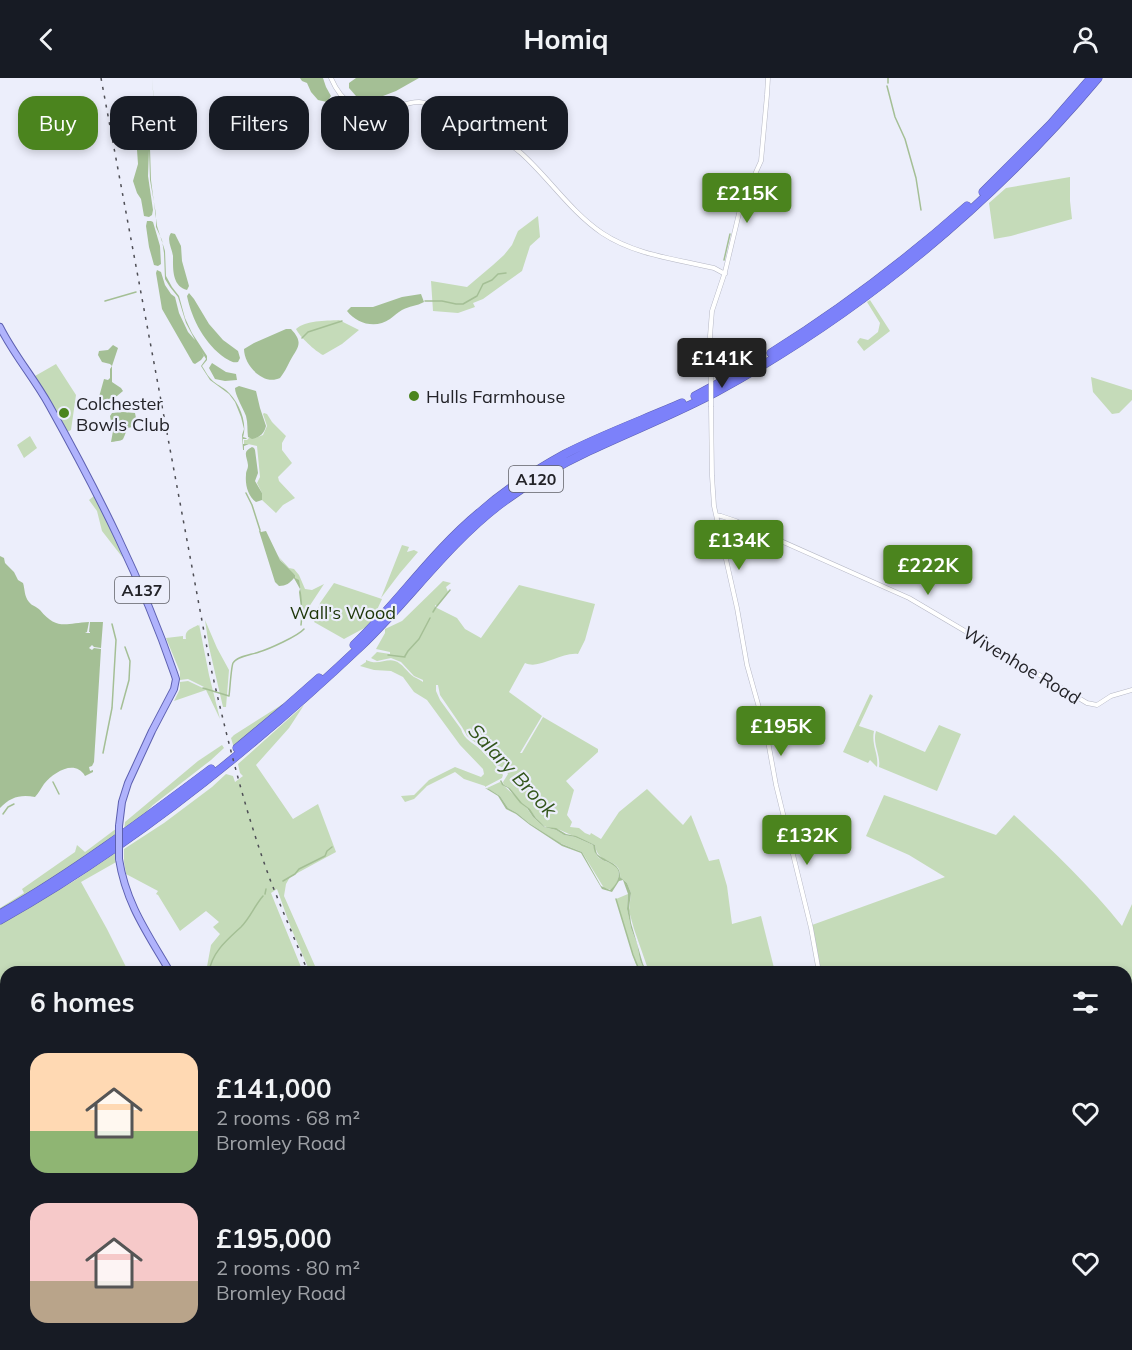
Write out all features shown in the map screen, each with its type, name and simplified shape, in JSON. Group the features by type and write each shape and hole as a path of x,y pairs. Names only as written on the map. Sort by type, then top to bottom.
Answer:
{"highway":[{"name":"A120","path":"0,914 136,825 216,765 285,708 387,612 431,561 477,514 502,494 567,453 682,403 742,371 817,323 900,262 993,182 1051,124 1091,78"},
{"name":"A120","path":"0,920 54,889 142,829 200,785 293,708 378,629 463,538 514,494 567,462 690,404 741,377 833,319 902,268 951,228 1005,178 1098,78"}],"main road":[{"name":"A137","path":"0,327 44,397 113,525 144,596 176,679 172,693 128,783 122,802 118,841 119,859 130,901 167,966"}],"street":[{"path":"332,78 335,87 345,100 363,111 383,112 422,102 471,121 516,148 577,212 605,235 637,250 714,268 725,274"},
{"path":"768,78 761,160 741,205 727,267 711,317 712,483 716,515 747,665 766,736 818,966"},
{"path":"714,268 727,267"},
{"name":"Wivenhoe Road","path":"716,515 736,521 909,598 1087,703 1097,705 1111,696 1132,690"}],"green space":[{"path":"1070,177 1072,219 994,239 989,203 1006,188"},
{"path":"538,216 540,237 530,246 522,271 483,299 473,303 475,307 458,313 433,311 431,281 467,287 504,255 512,245 518,231"},
{"path":"870,300 890,331 864,351 857,342 860,338 868,340 878,332 880,323 867,302"},
{"path":"339,320 359,330 342,344 323,355 296,329 310,322"},
{"name":"Colchester Bowls Club","path":"56,364 76,395 71,430 65,433 35,376"},
{"path":"1091,377 1132,390 1132,400 1119,413 1112,414 1093,392"},
{"path":"264,413 286,436 282,443 282,450 292,463 278,477 295,498 283,505 276,513 262,500 262,493 257,483 260,477 257,446 244,445 244,440 263,435 267,426"},
{"path":"30,436 37,448 24,458 17,445"},
{"path":"94,496 123,558 102,531 97,511 89,500"},
{"path":"402,545 409,547 407,552 414,550 418,552 381,598"},
{"path":"277,555 299,575 305,589 312,590 324,584 303,616 301,589 294,578 295,575"},
{"path":"443,581 451,583 446,587 448,592 435,607 457,618 465,629 481,638 519,585 595,604 585,640 578,654 544,663 531,665 525,663 509,692 542,716 520,753 543,717 598,749 598,752 566,781 574,790 567,815 572,822 570,827 579,828 601,839 619,812 647,789 683,825 691,815 709,861 719,859 727,886 732,924 761,916 774,966 647,966 629,911 631,893 627,883 620,877 620,871 613,864 619,873 616,884 612,890 604,888 582,852 560,843 508,808 500,796 487,788 500,782 517,798 510,788 504,785 503,782 508,774 501,767 495,765 503,775 502,778 485,787 464,779 455,772 427,786 414,799 405,802 401,796 414,795 429,780 455,767 481,777 484,774 483,769 460,745 427,700 414,692 403,677 391,671 360,666 366,660 370,662 395,661 423,682 401,662 391,658 377,661 371,658 377,652 390,654 390,652 376,649 385,629 402,621","holes":["436,685 438,685 440,695 467,736 481,747 492,761 464,736 440,700","526,807 548,828 533,817","548,828 558,829 595,845 600,856 613,864 599,858 593,845"]},
{"name":"Wall's Wood","path":"334,583 382,599 370,625 344,639 314,622 320,603"},
{"path":"205,620 229,670 226,707 223,707"},
{"path":"199,624 220,719 206,690 174,701 180,689 180,682 188,681 205,689 188,679 180,680 180,672 166,638 183,636 183,639 186,639 187,632"},
{"path":"870,694 873,696 859,726 874,731 873,741 877,767 870,760 868,763 843,752"},
{"path":"286,702 234,748 231,738 234,735"},
{"path":"304,705 289,728 256,765 293,819 318,804 336,852 290,877 286,884 284,896 315,966 307,966 277,889 271,893 301,966 207,966 211,945 220,934 213,927 219,922 206,911 180,931 156,894 158,891 126,874 124,849 164,823 226,774 233,776 235,782 243,776 238,764"},
{"path":"939,725 961,734 937,791 879,767 876,731 925,752"},
{"path":"222,745 224,748 211,760 153,805 147,813 124,831 125,822 198,761"},
{"path":"884,795 996,835 1014,815 1084,883 1122,926 1132,904 1132,966 820,966 812,925 945,877 909,855 866,836"},
{"path":"117,828 116,839 0,911 0,908 24,893 22,889 75,852 77,845 85,852"},
{"path":"117,852 118,861 81,882 126,966 0,966 0,924 74,881"},
{"path":"628,894 627,909 642,966 637,966 635,962 616,899"}],"shaded area":[{"path":"300,78 323,78 331,96 321,96 321,101 318,100 307,83"},
{"path":"356,78 419,78 383,96 356,96 349,88 349,83"},
{"path":"137,150 149,150 148,176 153,210 149,217 144,216 141,199 133,181 138,164"},
{"path":"149,150 154,202 150,180"},
{"path":"147,221 153,222 160,246 161,264 158,266 154,265 149,247"},
{"path":"171,233 175,234 181,246 182,261 189,286 187,290 178,285 174,276 173,256 169,241"},
{"path":"162,243 165,251 166,276 179,296 192,333 207,356 207,360 202,366 212,380 226,390 238,405 244,429 235,402 229,394 210,380 201,366 206,359 202,352 204,356 201,360 193,363 162,309 157,270 161,272 165,285 175,297 179,313 188,332 195,340 186,323 178,297 165,279"},
{"path":"189,293 209,324 223,340 238,351 240,358 238,362 225,358 211,346 200,331 192,314 187,296"},
{"path":"421,294 424,302 405,309 379,324 361,322 347,311 351,307 373,307 402,297"},
{"path":"286,329 291,329 299,342 295,352 280,378 274,380 261,377 247,361 244,349"},
{"path":"113,345 118,348 112,366 102,362 98,355 99,351 108,350"},
{"path":"212,363 226,372 236,374 237,380 215,379 209,368"},
{"path":"112,366 112,382 123,391 103,401 99,397 104,379 110,378"},
{"path":"239,386 256,391 266,426 261,435 252,439 248,437 246,416 235,391 235,388"},
{"path":"112,413 135,413 136,426 128,428 122,440 111,442 113,431 110,416"},
{"path":"244,429 243,437 247,439 243,439 243,444 249,444 244,446 243,450 242,435"},
{"path":"252,447 255,450 258,473 255,481 262,493 262,500 256,502 249,493 246,483 248,465 246,453"},
{"path":"260,530 261,532 266,531 280,560 299,580 302,603 302,617 300,589 294,578 284,585 279,586 275,582"},
{"path":"0,556 4,558 5,563 18,580 23,583 29,602 52,621 62,624 89,622 85,633 90,633 90,622 103,622 101,648 92,645 89,648 101,649 94,762 89,767 93,772 85,776 76,768 64,769 48,780 35,797 16,797 0,808"},
{"path":"500,781 510,788 545,827 556,828 595,845 597,854 613,863 618,869 620,877 627,883 631,893 629,908 631,923 644,966 640,960 631,928 627,909 628,894 623,880 619,881 612,892 602,889 581,853 562,846 506,809 498,796 485,788 500,796 508,808 529,823 562,844 582,852 601,886 610,890 613,888 619,874 616,868 598,856 595,852 593,845 544,827"}],"waterway":[{"path":"888,78 888,83"},
{"path":"887,86 916,178 921,210"},
{"path":"724,260 730,234"},
{"path":"425,301 463,304 477,296 483,284 498,274 506,273"},
{"path":"105,301 136,292"},
{"path":"302,338 308,332 342,321"},
{"path":"246,493 260,530"},
{"path":"437,606 450,590"},
{"path":"433,612 436,607"},
{"path":"301,625 302,615"},
{"path":"405,656 419,639 430,618"},
{"path":"103,753 112,708 116,640 112,624"},
{"name":"Salary Brook","path":"203,688 229,696 232,666 235,661 276,645 304,629"},
{"path":"121,709 129,680 130,661 125,647"},
{"path":"388,655 405,657"},
{"path":"53,782 59,794"},
{"path":"3,814 8,807 14,804"},
{"path":"283,881 299,869 325,856 332,847"},
{"path":"265,894 266,889"},
{"path":"211,966 217,952 244,923 263,896"},
{"path":"616,899 638,966"}],"railway":[{"path":"101,78 210,664 253,829 271,882 306,966"}],"place":[{"name":"Hulls Farmhouse","path":"414,396"},
{"name":"Colchester Bowls Club","path":"64,413"}]}
